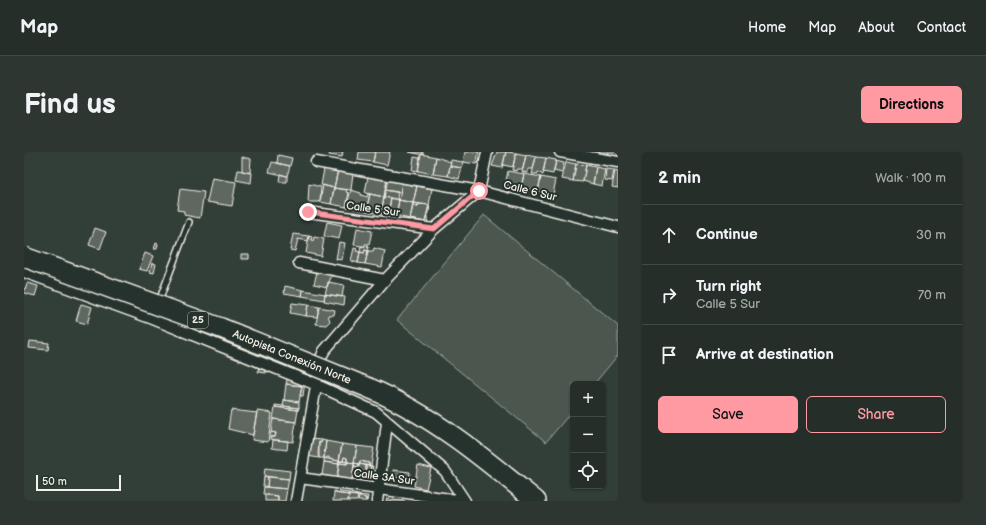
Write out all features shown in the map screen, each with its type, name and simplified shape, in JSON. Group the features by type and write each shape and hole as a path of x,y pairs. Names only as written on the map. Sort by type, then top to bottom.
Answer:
{"highway":[{"name":"Autopista Conexión Norte","path":"24,257 221,328 393,398 477,452 536,501"}],"street":[{"path":"296,501 321,358 324,351 385,280 434,229 479,191 487,152"},
{"path":"560,152 618,162"},
{"name":"Calle 6 Sur","path":"316,162 479,191 618,227"},
{"name":"Calle 5 Sur","path":"308,212 434,229"},
{"path":"299,263 385,280"},
{"path":"24,272 153,319 317,385 376,412 387,423 445,471 465,501"},
{"path":"377,501 387,423"},
{"name":"Calle 3A Sur","path":"300,478 465,501"}],"lane":[{"path":"153,319 189,222"}],"shaded area":[{"path":"484,215 618,326 618,355 596,381 570,381 570,414 546,442 397,320"}],"building":[{"path":"330,152 343,152 342,157 329,155"},
{"path":"359,152 375,152 373,162 358,160"},
{"path":"375,152 390,152 387,165 373,162"},
{"path":"409,152 423,152 423,155"},
{"path":"465,152 479,152 476,164 463,162"},
{"path":"497,152 506,152 502,168 492,166"},
{"path":"506,152 516,153 513,167 503,165"},
{"path":"598,152 608,152 608,155 597,154"},
{"path":"608,152 618,152 618,157 608,155"},
{"path":"516,153 526,155 523,169 518,169 517,171 512,170"},
{"path":"421,154 436,157 433,174 418,171"},
{"path":"278,155 292,158 290,166 277,163"},
{"path":"526,155 536,157 533,169 528,169 528,173 522,172"},
{"path":"242,157 251,159 250,173 242,171"},
{"path":"414,157 420,158 418,171 412,170"},
{"path":"436,157 451,162 448,176 433,174"},
{"path":"536,157 546,158 543,175 538,172 538,174 532,174"},
{"path":"546,158 556,160 553,174 543,172"},
{"path":"451,160 463,162 462,168 450,166"},
{"path":"556,161 564,163 562,173 554,171"},
{"path":"272,162 290,166 287,176 269,172"},
{"path":"566,162 576,164 573,181 562,179"},
{"path":"576,164 586,165 583,182 573,181"},
{"path":"586,165 596,167 593,184 583,181"},
{"path":"450,166 462,168 459,179 448,176"},
{"path":"596,167 605,169 602,186 593,184"},
{"path":"324,169 338,170 334,188 321,185"},
{"path":"606,169 614,170 612,181 605,180"},
{"path":"238,170 252,173 251,183 236,180"},
{"path":"338,170 353,173 351,190 334,188"},
{"path":"508,171 524,174 521,188 505,185"},
{"path":"615,171 618,172 618,188 612,187"},
{"path":"280,174 287,176 287,182 279,182"},
{"path":"524,174 541,177 538,191 521,188"},
{"path":"368,176 388,179 384,197 365,193"},
{"path":"541,177 556,180 553,194 538,191"},
{"path":"212,178 236,182 232,206 207,202"},
{"path":"387,180 402,183 400,193 385,190"},
{"path":"402,183 417,185 417,186"},
{"path":"402,183 417,186 413,203 399,200"},
{"path":"309,184 321,187 320,202 308,202"},
{"path":"323,185 334,188 331,204 320,202"},
{"path":"417,186 432,189 429,205 413,203"},
{"path":"334,188 347,190 346,192 349,193 346,207 331,204"},
{"path":"180,189 204,192 200,218 184,215 184,211 177,210"},
{"path":"351,190 361,193 361,195 367,197 368,194 370,194 366,211 346,207"},
{"path":"385,190 398,192 397,198 399,200 384,197"},
{"path":"370,194 384,197 381,214 366,211"},
{"path":"384,197 391,198 388,215 381,214"},
{"path":"391,198 399,200 396,216 388,215"},
{"path":"399,200 413,203 410,219 396,216"},
{"path":"413,203 419,204 418,207 413,206"},
{"path":"419,204 429,205 425,222 410,219 413,206 418,207"},
{"path":"429,205 427,224 415,222 415,220 425,222"},
{"path":"327,222 342,225 339,239 324,236"},
{"path":"95,228 106,232 100,249 89,245"},
{"path":"357,228 372,231 369,244 365,244 365,246 369,247 354,245"},
{"path":"293,234 309,236 308,241 298,239 295,251 290,250"},
{"path":"309,236 312,237 311,240 313,241 314,237 324,239 321,256 306,253"},
{"path":"339,242 345,243 342,260 336,259"},
{"path":"156,243 158,244 157,249 154,249"},
{"path":"361,246 369,247 368,251 365,250 364,253 360,252"},
{"path":"354,248 357,249 356,251 360,252 358,263 351,261"},
{"path":"374,248 385,251 382,267 365,264 368,251 373,251"},
{"path":"365,250 368,251 365,264 358,263 360,252 364,253"},
{"path":"145,253 153,256 147,271 139,269"},
{"path":"241,254 249,254 249,259 241,259"},
{"path":"152,263 156,264 154,273 150,272"},
{"path":"317,272 332,275 327,287 314,284"},
{"path":"328,282 344,285 342,297 325,294"},
{"path":"27,283 38,286 35,296 24,293"},
{"path":"285,286 303,290 302,296 284,293"},
{"path":"303,290 325,294 324,300 302,296"},
{"path":"325,294 345,297 344,305 324,301"},
{"path":"292,303 308,305 306,316 290,313"},
{"path":"81,304 92,307 87,324 76,321"},
{"path":"308,305 319,307 317,317 306,316"},
{"path":"319,307 335,310 334,315 328,315 330,321 326,325 316,324"},
{"path":"30,341 49,343 48,350 29,348"},
{"path":"259,365 267,366 266,373 258,372"},
{"path":"288,375 305,381 303,396 300,396 302,386 286,384"},
{"path":"286,384 302,386 299,402 284,400"},
{"path":"284,400 299,402 299,408 283,406"},
{"path":"275,405 299,408 298,410 275,407"},
{"path":"275,407 298,410 296,422 273,419"},
{"path":"231,410 257,413 253,435 228,429"},
{"path":"257,411 272,413 268,442 252,440"},
{"path":"273,419 296,422 293,442 270,439 270,437 275,437 276,433 271,432"},
{"path":"271,432 276,433 275,437 270,437"},
{"path":"310,439 322,440 321,443 319,442 319,458 307,456"},
{"path":"273,440 288,441 287,450 272,448"},
{"path":"322,440 326,441 324,458 319,458 319,442 321,443"},
{"path":"326,441 342,444 339,461 329,459 329,457 326,459 324,458"},
{"path":"342,444 357,446 354,463 347,462 347,458 344,457 343,461 339,461"},
{"path":"357,446 374,448 371,466 369,466 369,463 360,461 359,464 354,463"},
{"path":"344,457 347,458 347,462 343,461"},
{"path":"324,458 339,461 339,464 324,462"},
{"path":"339,461 348,462 347,464 339,463"},
{"path":"360,461 369,463 369,466 359,464"},
{"path":"324,462 339,464 337,478 322,475"},
{"path":"348,462 354,463 352,480 337,478 339,463 347,464"},
{"path":"354,463 359,464 359,467 354,466"},
{"path":"359,464 366,465 366,470 370,471 369,483 352,480 354,466 359,467"},
{"path":"366,465 371,466 370,471 366,470"},
{"path":"418,465 431,468 426,489 414,486"},
{"path":"371,466 373,466 370,482 369,483"},
{"path":"265,468 290,471 289,479 264,476"},
{"path":"393,470 410,472 409,479 393,477"},
{"path":"264,476 268,477 267,487 263,486"},
{"path":"268,477 289,479 287,489 267,487"},
{"path":"352,480 369,483 368,484"},
{"path":"264,487 287,489 285,501 278,501 278,496 263,494"},
{"path":"334,491 349,493 349,495 334,493"},
{"path":"334,493 349,495 348,501 333,501"},
{"path":"349,493 358,495 358,496 349,495"},
{"path":"265,495 278,496 278,501 265,501"},
{"path":"349,495 358,496 357,501 348,501"},
{"path":"358,495 368,496 367,501 366,498"},
{"path":"359,497 366,498 366,501 358,501"},
{"path":"387,498 392,500 405,501 386,501"}],"route":[{"path":"308,212 434,229 479,191"}]}
